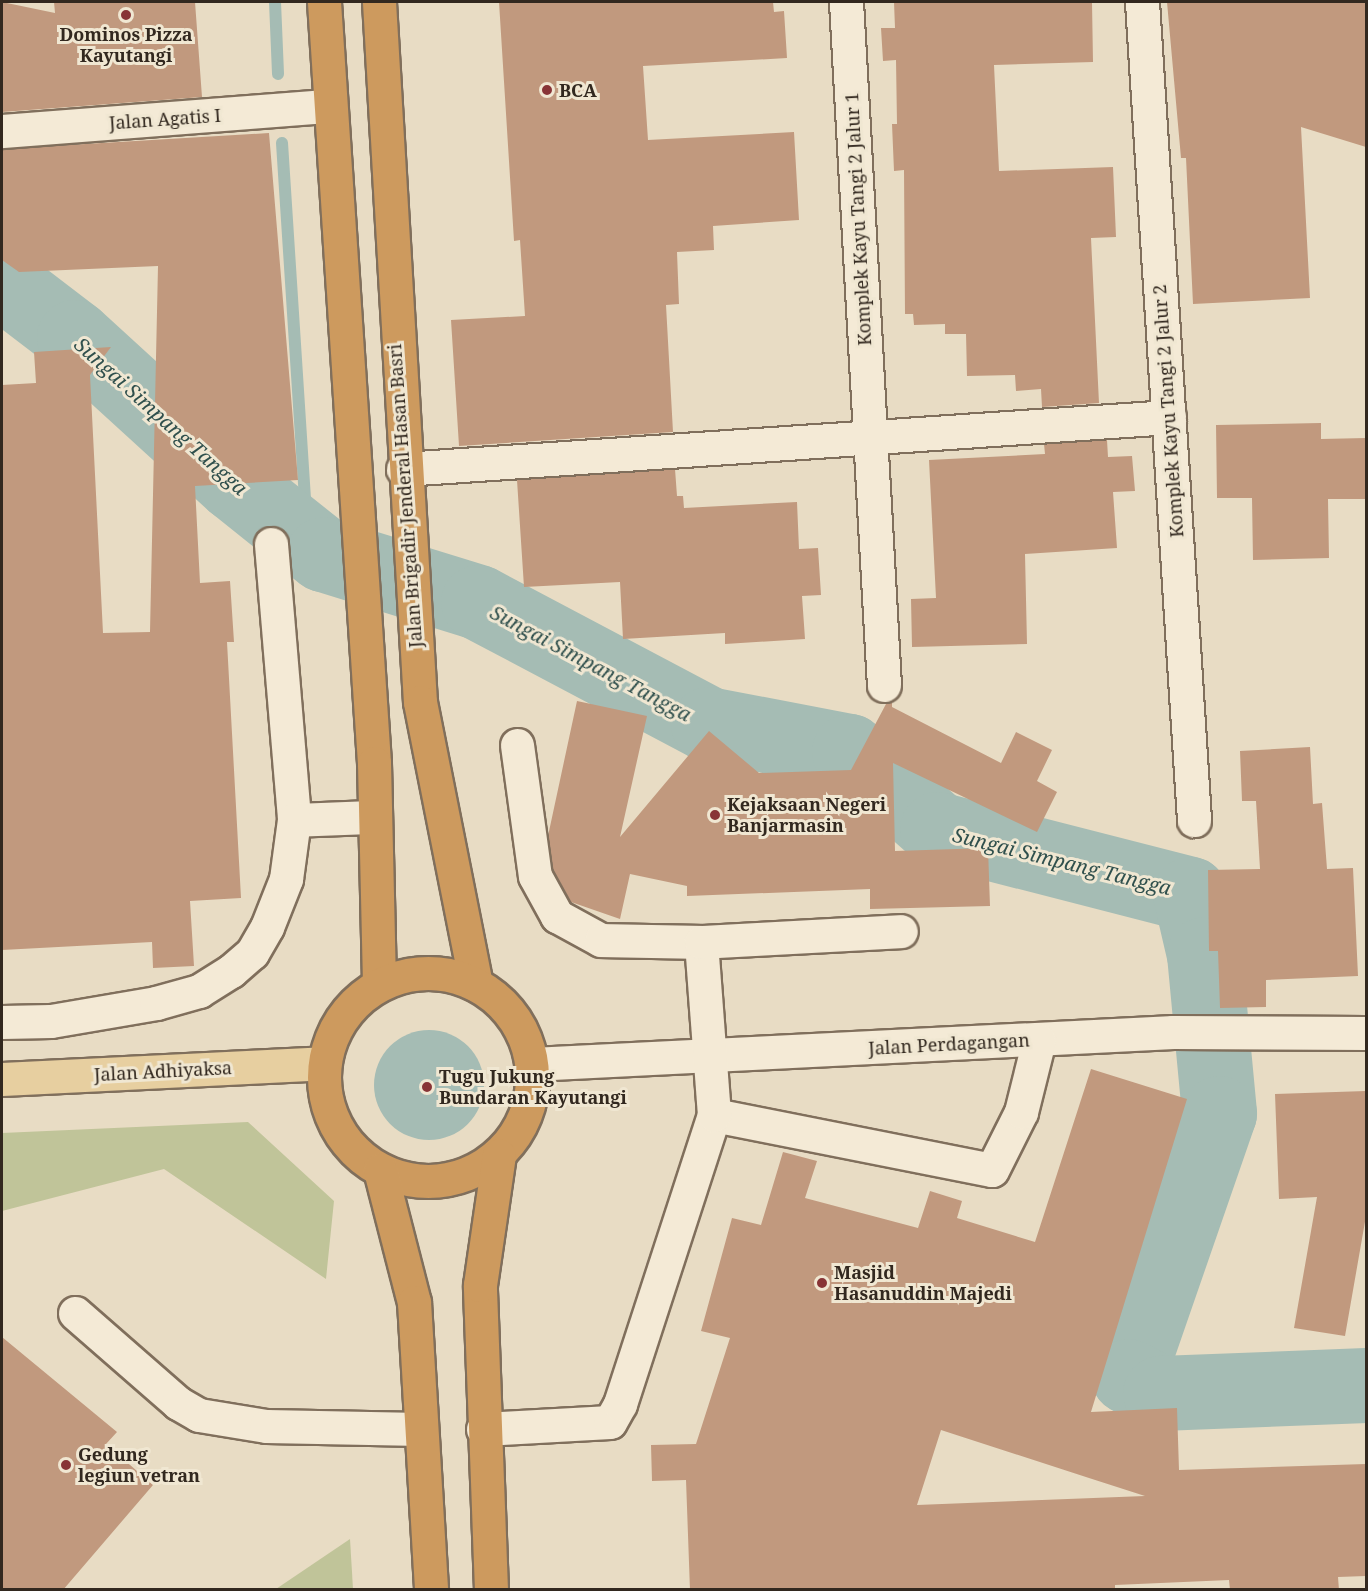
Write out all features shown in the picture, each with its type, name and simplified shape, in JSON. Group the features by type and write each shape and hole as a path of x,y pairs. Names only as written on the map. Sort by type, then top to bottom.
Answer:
{"highway":[{"path":"324,2 344,337 365,622 379,986"},
{"name":"Jalan Brigadir Jenderal Hasan Basri","path":"379,2 395,334 414,639 426,752 476,985"},
{"path":"344,337 395,334"},
{"path":"491,1590 483,1429 480,1285 499,1155 526,1113 532,1064 514,1017 476,985 428,973 379,986 342,1018 324,1063 330,1114 359,1156 380,1170 441,1181 499,1155"},
{"path":"380,1170 414,1302 431,1590"}],"main road":[{"name":"Jalan Adhiyaksa","path":"2,1079 324,1063"}],"street":[{"name":"Komplek Kayu Tangi 2 Jalur 1","path":"846,2 884,685"},
{"name":"Komplek Kayu Tangi 2 Jalur 2","path":"1142,2 1194,820"},
{"name":"Jalan Agatis I","path":"2,132 329,106"},
{"path":"403,469 1168,417"},
{"path":"2,1022 51,1021 156,1003 199,991 231,971 252,952 267,927 286,879 294,820 271,544"},
{"path":"517,745 535,876 557,916 601,940 701,942 901,931"},
{"path":"294,820 373,817"},
{"path":"483,1429 610,1422 714,1115 701,942"},
{"name":"Jalan Perdagangan","path":"532,1064 1039,1041 1173,1032 1366,1033"},
{"path":"714,1115 992,1170 1021,1112 1039,1041"},
{"path":"75,1313 178,1403 199,1414 266,1426 421,1429"}],"green space":[{"path":"248,1122 334,1201 326,1279 164,1169 2,1211 2,1133"},
{"path":"350,1539 353,1589 276,1589"}],"water":[{"path":"429,1030 450,1035 468,1046 479,1064 484,1085 479,1106 468,1124 450,1135 429,1140 408,1135 390,1124 379,1106 374,1085 379,1064 390,1046 408,1035"}],"building":[{"path":"2,2 55,13 54,2 195,2 202,97 2,112"},
{"path":"499,2 773,2 774,12 784,11 787,58 643,66 648,140 794,132 799,220 713,226 714,250 677,252 679,304 666,305 673,432 459,446 451,320 525,316 520,240 514,241"},
{"path":"894,2 1092,2 1093,62 994,65 999,171 1113,167 1116,237 1091,238 1099,403 1042,407 1041,389 1016,391 1015,375 967,376 966,334 945,334 945,324 914,325 913,314 905,314 904,170 894,171 892,124 897,124 896,60 883,61 881,28 895,28"},
{"path":"1167,2 1366,2 1366,147 1301,127 1310,298 1193,304 1186,158 1181,158"},
{"path":"269,133 298,480 195,486 200,583 230,581 234,642 227,642 241,898 190,901 194,966 153,968 152,942 2,950 2,385 36,383 34,352 111,347 90,375 103,633 150,632 158,266 19,272 2,260 2,149"},
{"path":"1321,423 1321,439 1366,438 1366,499 1328,499 1329,558 1253,560 1252,498 1217,498 1216,425"},
{"path":"1107,440 1108,457 1132,456 1135,491 1113,492 1117,548 1025,554 1027,644 912,647 911,599 936,598 929,460 1045,454 1044,444"},
{"path":"675,469 677,496 683,496 684,508 797,502 799,549 818,548 821,595 802,596 805,639 725,644 725,633 623,639 620,582 524,587 517,480"},
{"path":"577,701 647,716 620,837 709,731 759,773 851,770 886,704 892,702 892,707 1001,763 1016,732 1052,750 1037,781 1057,792 1037,832 893,763 895,851 988,848 990,906 870,909 870,889 687,896 687,886 630,874 620,919 571,902 553,870 548,836"},
{"path":"1310,747 1313,804 1322,803 1327,869 1353,868 1358,976 1266,980 1266,1007 1220,1008 1218,951 1209,951 1208,870 1260,869 1256,801 1242,801 1240,751"},
{"path":"1091,1069 1187,1099 1091,1412 1177,1408 1179,1470 1366,1464 1366,1576 1338,1577 1339,1590 1230,1590 1229,1580 1115,1585 1115,1590 690,1590 686,1480 652,1481 651,1445 696,1444 730,1338 701,1331 732,1218 761,1225 783,1152 817,1161 805,1198 918,1228 930,1191 962,1201 957,1218 1035,1242","holes":["941,1430 1145,1496 917,1505"]},
{"path":"1366,1091 1366,1216 1345,1336 1294,1328 1317,1197 1279,1199 1275,1094"},
{"name":"Gedung legiun vetran","path":"2,1337 117,1432 106,1444 153,1485 63,1590 2,1590"}],"waterway":[{"path":"275,2 278,74"},
{"path":"282,143 308,543"},
{"name":"Sungai Simpang Tangga","path":"2,282 74,337 234,483 323,554 478,602 708,724 849,751 937,829 1190,894 1204,954 1219,1113 1128,1376 1160,1393 1366,1385"}],"place":[{"name":"Dominos Pizza Kayutangi","path":"126,15"},
{"name":"BCA","path":"547,90"},
{"name":"Kejaksaan Negeri Banjarmasin","path":"715,815"},
{"name":"Tugu Jukung Bundaran Kayutangi","path":"427,1087"},
{"name":"Masjid Hasanuddin Majedi","path":"822,1283"},
{"name":"Gedung legiun vetran","path":"66,1465"}]}
